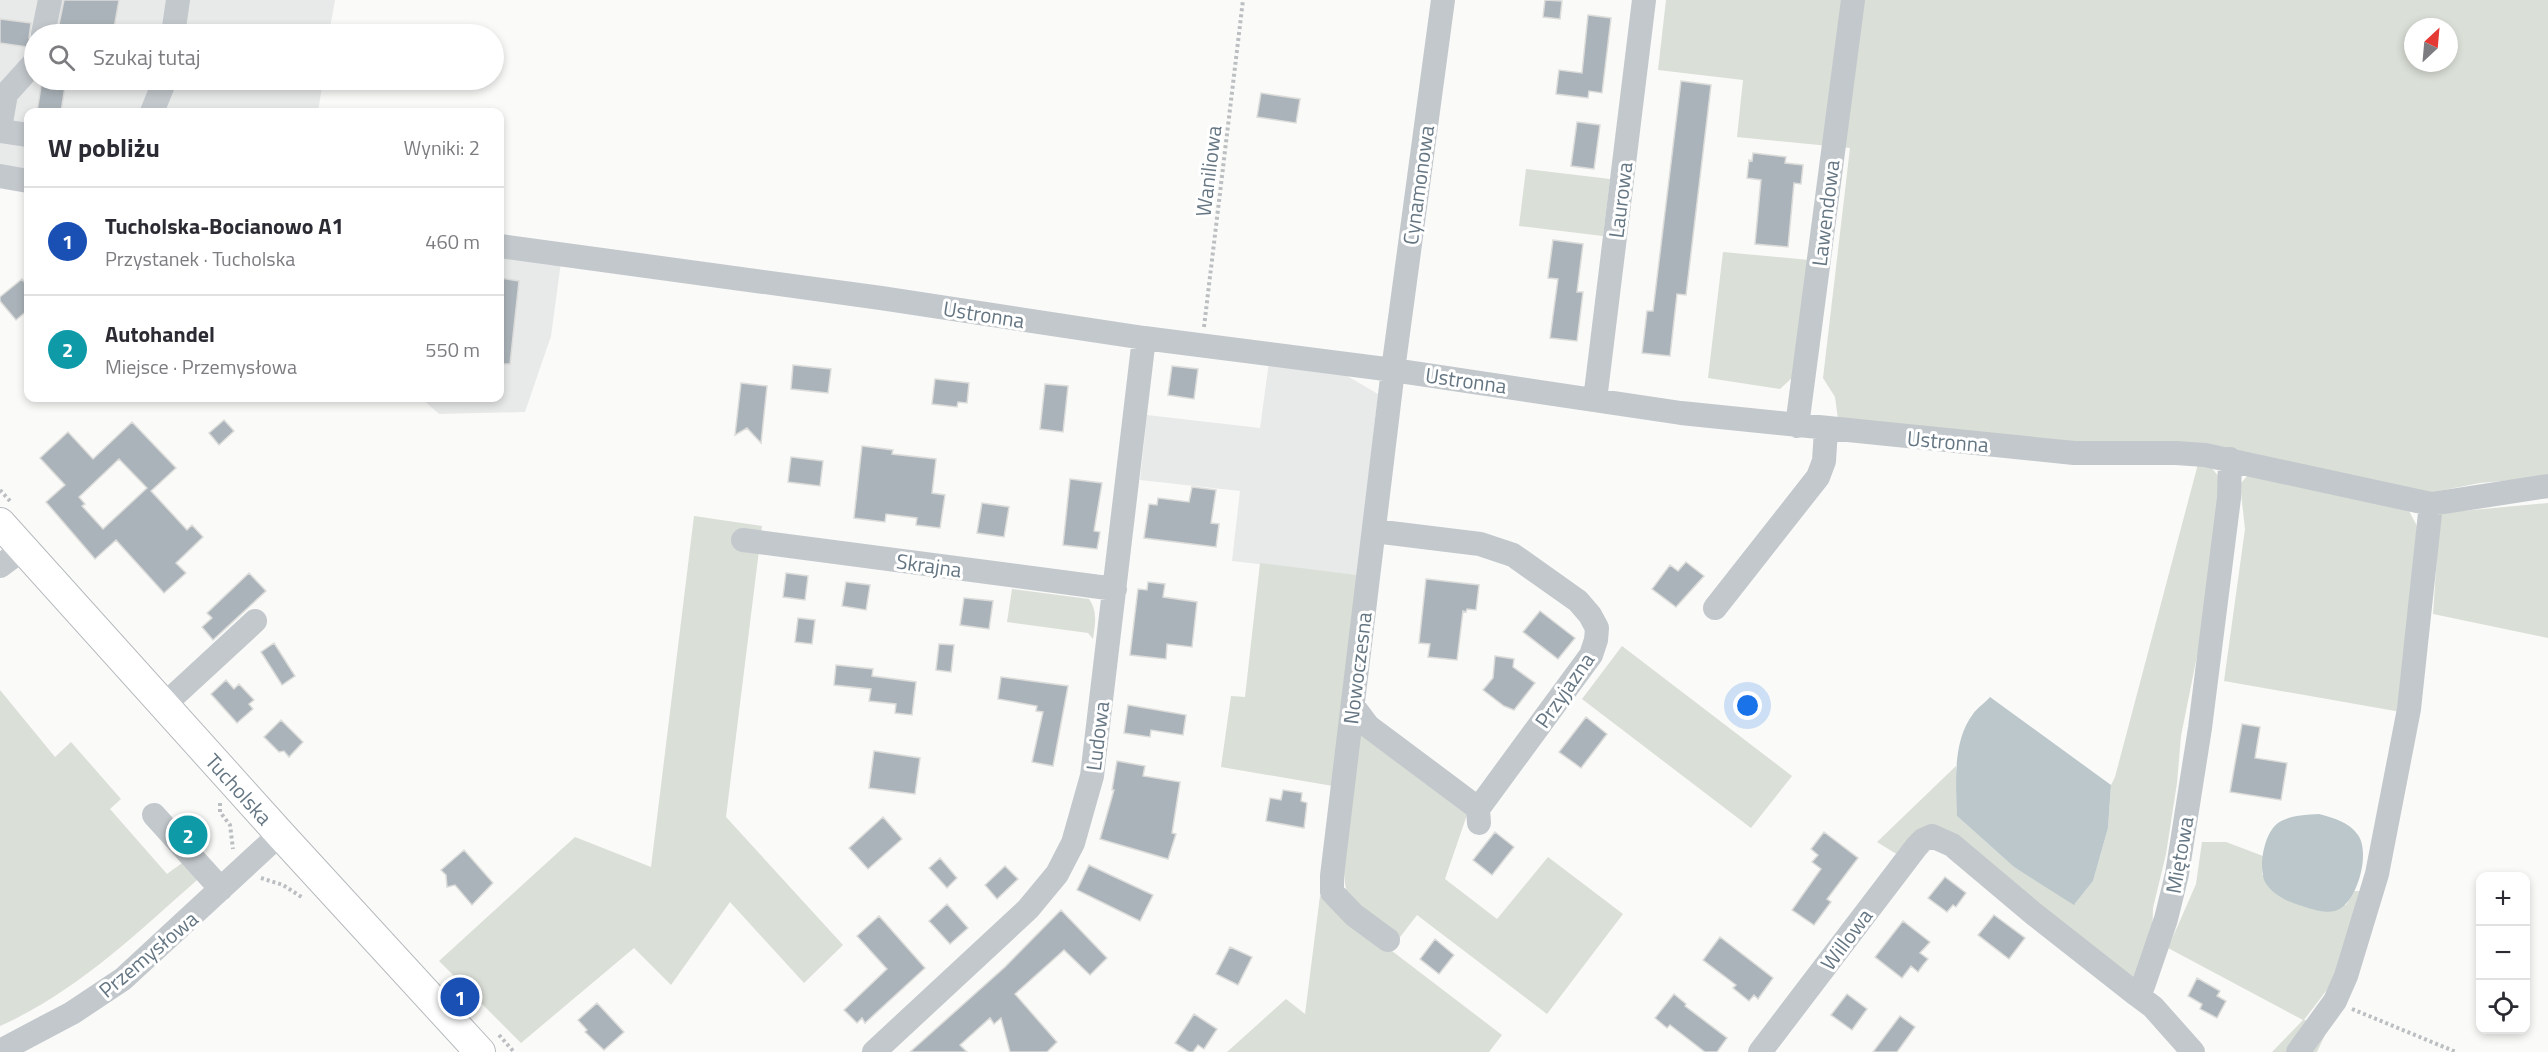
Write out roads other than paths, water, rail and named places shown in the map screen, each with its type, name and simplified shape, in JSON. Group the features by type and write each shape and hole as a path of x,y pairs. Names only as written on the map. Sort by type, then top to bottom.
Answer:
{"main road":[{"name":"Tucholska","path":"0,523 12,557 164,705 480,1052"}],"street":[{"path":"45,24 50,0"},
{"path":"174,24 178,0"},
{"name":"Cynamonowa","path":"1393,370 1443,0"},
{"name":"Laurowa","path":"1595,400 1644,0"},
{"name":"Lawendowa","path":"1797,426 1853,0"},
{"path":"24,74 6,94 0,129 24,134"},
{"path":"154,108 161,90"},
{"path":"0,176 24,180"},
{"name":"Ustronna","path":"504,247 881,298 1144,338 1393,370 1681,414 2074,453 2176,453 2230,459 2431,504"},
{"name":"Ludowa","path":"874,1052 1028,909 1057,874 1073,843 1092,776 1144,338"},
{"name":"Nowoczesna","path":"1388,940 1354,915 1332,892 1332,876 1393,370"},
{"path":"1715,608 1818,477 1824,462 1826,430"},
{"name":"Miętowa","path":"2137,994 2143,987 2158,942 2177,874 2200,728 2229,498 2230,459"},
{"path":"2298,1052 2335,1002 2357,941 2385,840 2409,709 2431,504 2548,486"},
{"name":"Przyjazna","path":"1353,706 1368,726 1479,817 1591,655 1596,640 1597,628 1578,601 1513,555 1480,544 1374,531"},
{"name":"Skrajna","path":"743,540 1115,589"},
{"path":"164,705 255,621"},
{"path":"154,815 221,890"},
{"name":"Przemysłowa","path":"0,1051 72,1013 123,979 280,834"},
{"name":"Willowa","path":"1760,1052 1917,846 1927,837 1938,838 1952,845 2034,914 2137,994"},
{"path":"2137,994 2153,1007 2193,1052"}],"place":[{"name":"Autohandel","path":"188,835"},
{"name":"Tucholska-Bocianowo A1","path":"460,997"}]}
